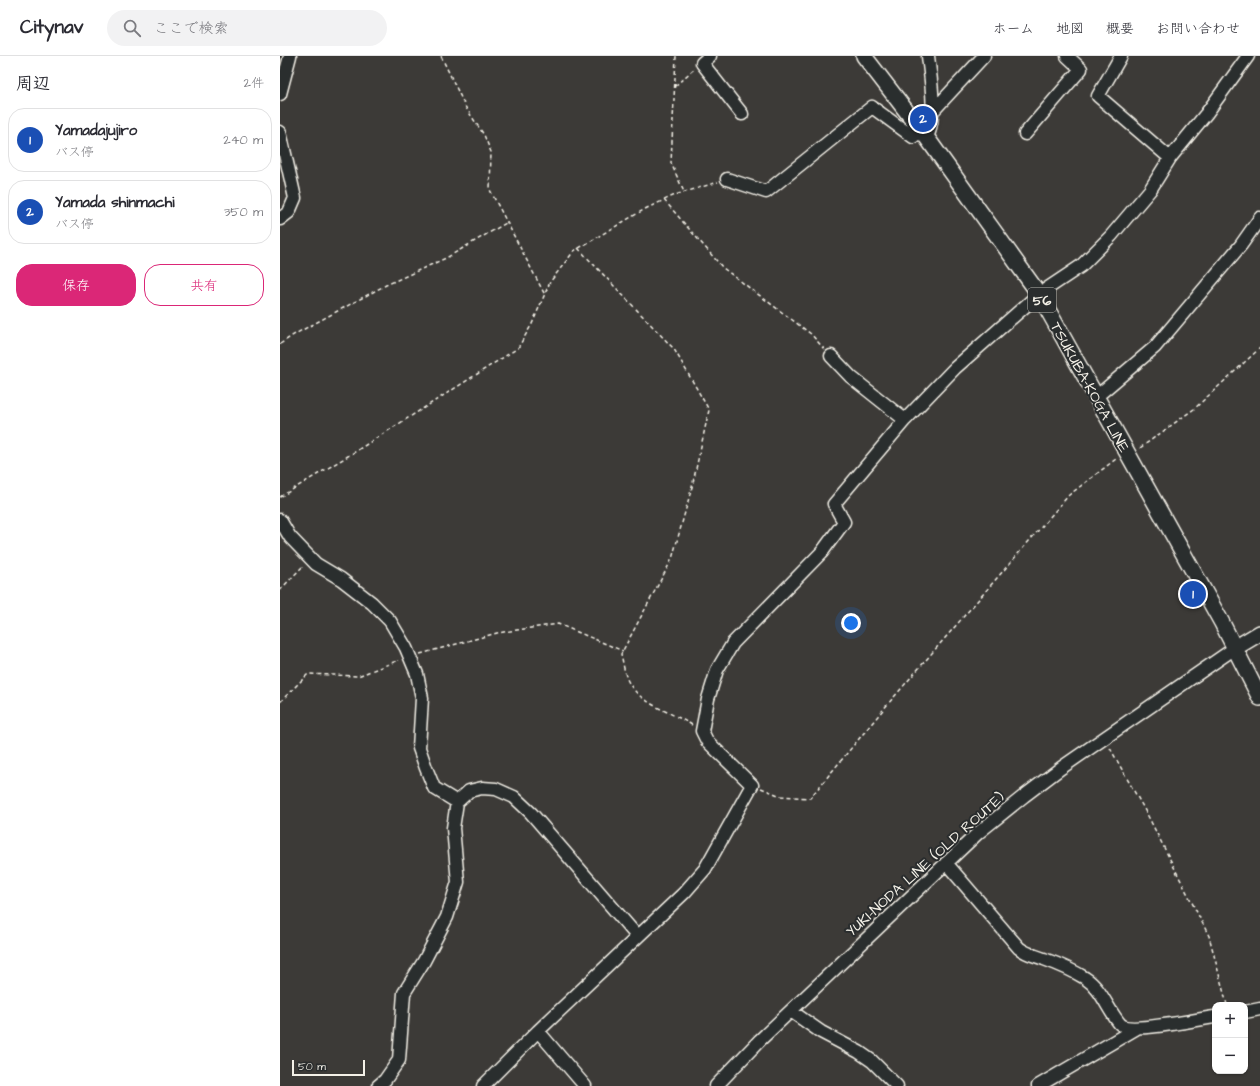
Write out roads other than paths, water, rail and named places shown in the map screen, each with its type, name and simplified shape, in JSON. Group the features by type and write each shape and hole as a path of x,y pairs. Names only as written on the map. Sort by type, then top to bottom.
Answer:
{"main road":[{"name":"TSUKUBA-KOGA LINE","path":"864,56 925,134 1038,294 1235,648 1260,698"},
{"path":"1235,648 1260,633"}],"street":[{"path":"280,94 290,56"},
{"path":"727,179 766,192 872,107 913,137 925,134 932,123 933,111 928,56"},
{"path":"933,111 984,56"},
{"path":"1025,134 1081,69 1068,56"},
{"path":"1121,56 1098,96 1170,158"},
{"path":"483,1086 538,1031 684,893 705,869 752,785 707,741 702,731 708,698 717,670 733,643 822,552 844,522 834,504 905,420 955,368 1038,294 1081,266 1111,236 1150,190 1170,158 1206,114 1248,56"},
{"path":"706,59 742,114"},
{"path":"280,132 295,198 289,212 280,219"},
{"path":"1096,397 1155,347 1241,245 1260,218"},
{"path":"831,356 852,377 905,420"},
{"path":"280,520 290,538 316,564 341,579 372,603 390,621 410,656 417,674 422,698 419,748 434,788 457,802"},
{"name":"YUKI-NODA LINE (OLD ROUTE)","path":"716,1086 790,1011 978,833 1024,796 1104,738 1235,648"},
{"path":"378,1086 385,1080 399,1060 404,993 424,961 447,917 456,891 458,882 453,828 457,802 469,791 482,788 496,789 514,797 552,837 637,936"},
{"path":"946,863 1019,948 1027,955 1055,963 1087,979 1100,992 1120,1024 1127,1028 1159,1026 1212,1017"},
{"path":"1248,1011 1260,1009"},
{"path":"790,1011 821,1032 859,1052 872,1061 897,1086"},
{"path":"1038,1086 1138,1027"},
{"path":"538,1031 585,1086"}],"place":[{"name":"Yamada shinmachi","path":"923,119"},
{"name":"Yamadajujiro","path":"1193,594"}]}
